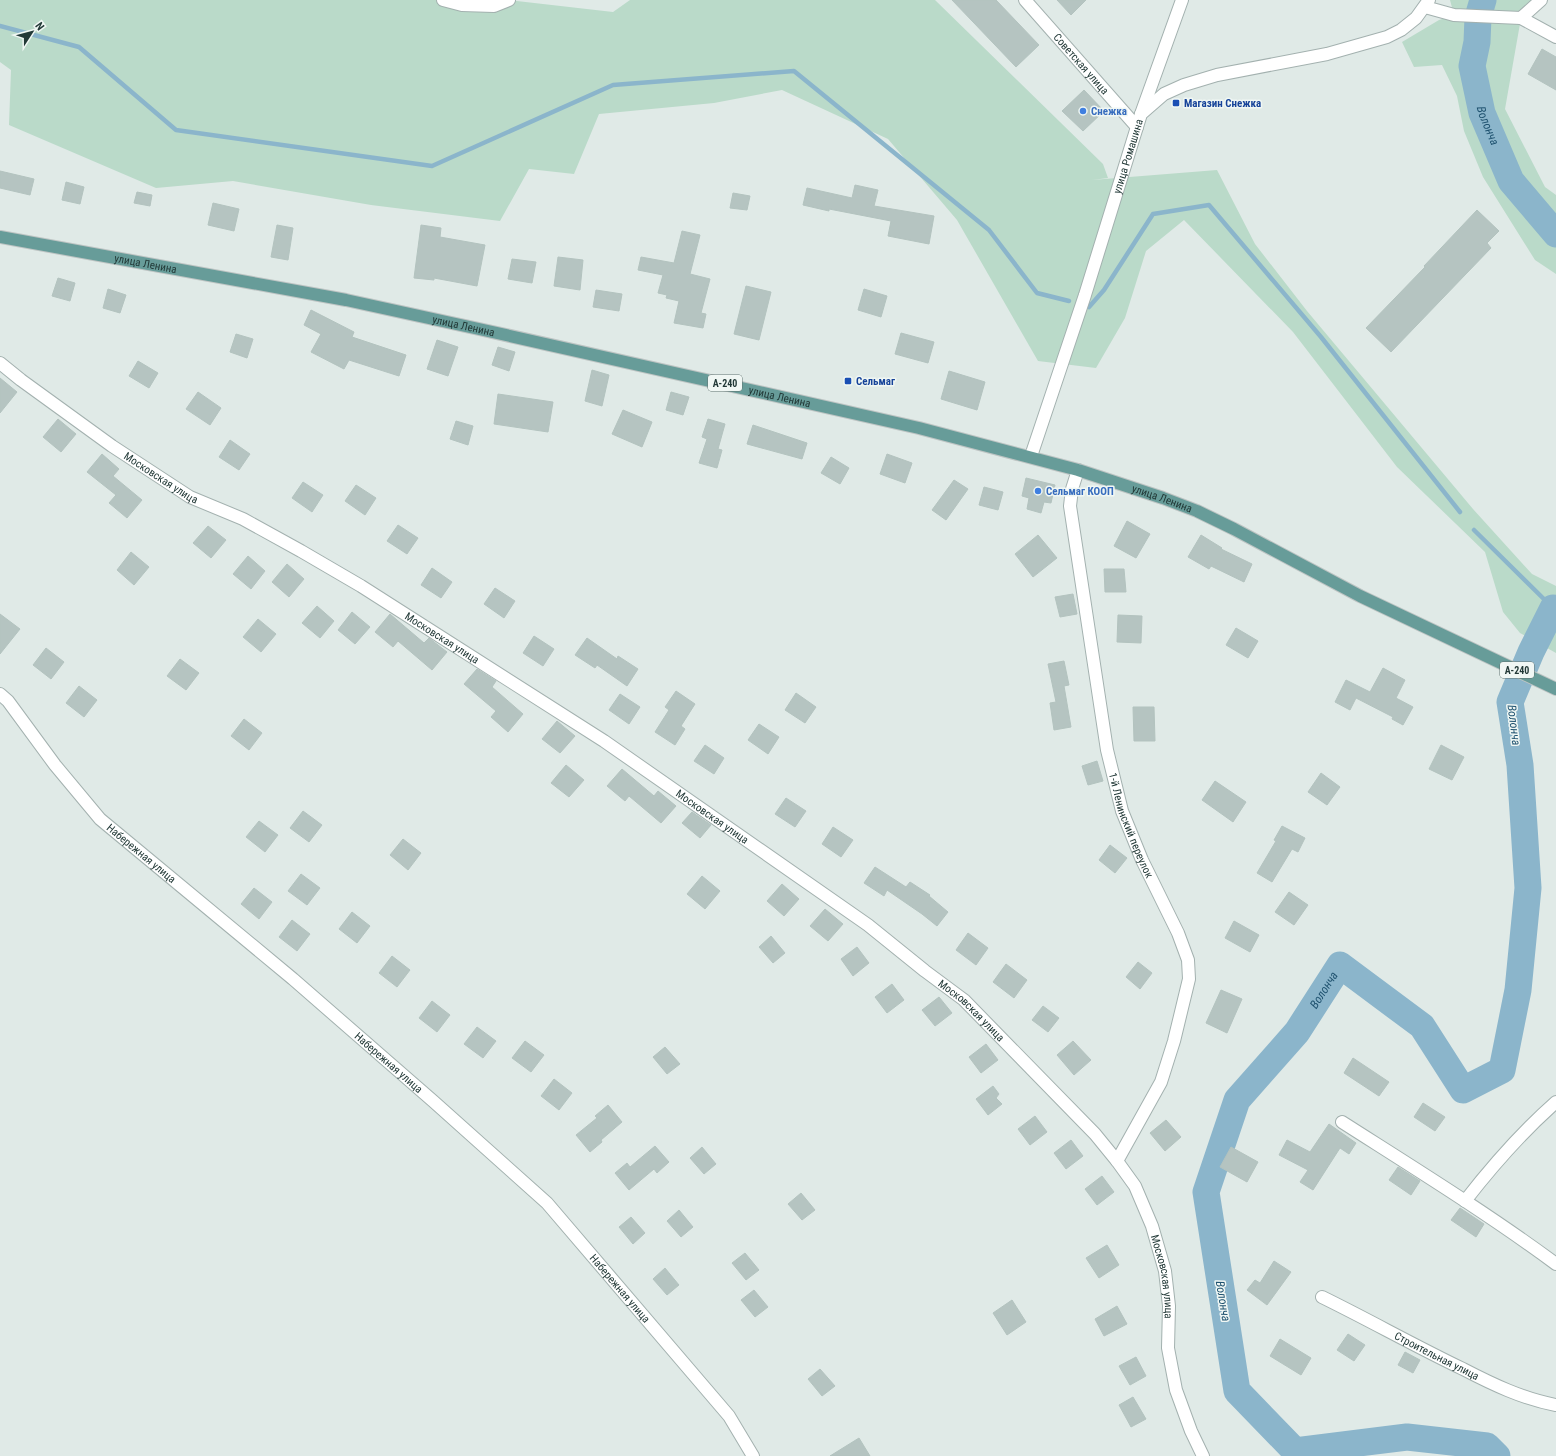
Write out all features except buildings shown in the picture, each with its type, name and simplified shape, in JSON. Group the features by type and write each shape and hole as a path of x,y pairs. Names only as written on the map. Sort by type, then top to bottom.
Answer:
{"main road":[{"name":"улица Ленина","path":"0,237 346,300 834,408 1031,456 1163,498 1197,511 1234,528 1360,596 1556,689"}],"street":[{"path":"443,0 462,5 494,6 509,0"},
{"name":"Советская улица","path":"1025,0 1137,127"},
{"path":"1141,114 1182,0"},
{"path":"1521,18 1541,0"},
{"path":"1427,4 1454,15 1521,18 1556,37"},
{"name":"улица Ромашина","path":"1031,456 1141,114 1164,94 1184,85 1217,75 1327,54 1387,37 1401,30 1416,18 1427,4"},
{"name":"Московская улица","path":"0,363 112,446 190,497 242,519 361,586 604,741 868,925 925,972 964,1000 1095,1134 1135,1186 1152,1226 1165,1271 1169,1306 1168,1348 1176,1390 1191,1431 1203,1456"},
{"name":"1-й Ленинский переулок","path":"1078,470 1072,489 1070,506 1107,750 1122,811 1142,860 1178,933 1188,960 1188,979 1174,1041 1161,1082 1117,1161"},
{"name":"Набережная улица","path":"0,694 8,701 55,765 100,819 299,984 428,1096 547,1203 729,1416 753,1456"},
{"path":"1465,1201 1491,1168 1531,1123 1556,1102"},
{"path":"1342,1122 1527,1242 1556,1264"},
{"name":"Строительная улица","path":"1322,1297 1373,1322 1427,1352 1505,1390 1556,1405"}],"green space":[{"path":"0,0 508,0 613,12 630,0 935,0 1103,164 1108,178 1092,180 1217,170 1255,244 1307,311 1473,509 1532,574 1556,586 1556,653 1520,633 1503,612 1485,552 1397,467 1293,332 1184,220 1146,251 1125,318 1096,368 1038,361 957,220 888,139 782,90 714,103 599,114 574,174 529,169 500,221 371,205 233,181 156,188 9,125 11,70 0,62"},
{"path":"1450,0 1541,0 1521,18 1505,109 1545,187 1556,195 1556,274 1535,260 1483,177 1464,131 1457,96 1442,65 1414,67 1402,42 1439,20 1454,15"}],"waterway":[{"name":"Волонча","path":"1483,0 1478,17 1477,42 1472,66 1482,113 1511,181 1556,234"},
{"path":"0,26 79,47 176,130 432,166 613,85 794,71 989,230 1037,293 1069,301"},
{"path":"1089,307 1104,290 1153,214 1209,205 1321,337 1460,512"},
{"path":"1474,530 1553,608"},
{"name":"Волонча","path":"1497,1456 1487,1446 1407,1437 1295,1451 1237,1391 1206,1192 1237,1100 1297,1032 1340,965 1422,1026 1463,1090 1502,1070 1518,990 1528,888 1520,765 1510,702 1531,652 1553,608 1556,609"}],"place":[{"name":"Магазин Снежка","path":"1176,103"},
{"name":"Снежка","path":"1083,111"},
{"name":"Сельмаг","path":"848,381"},
{"name":"Сельмаг КООП","path":"1038,491"}]}
